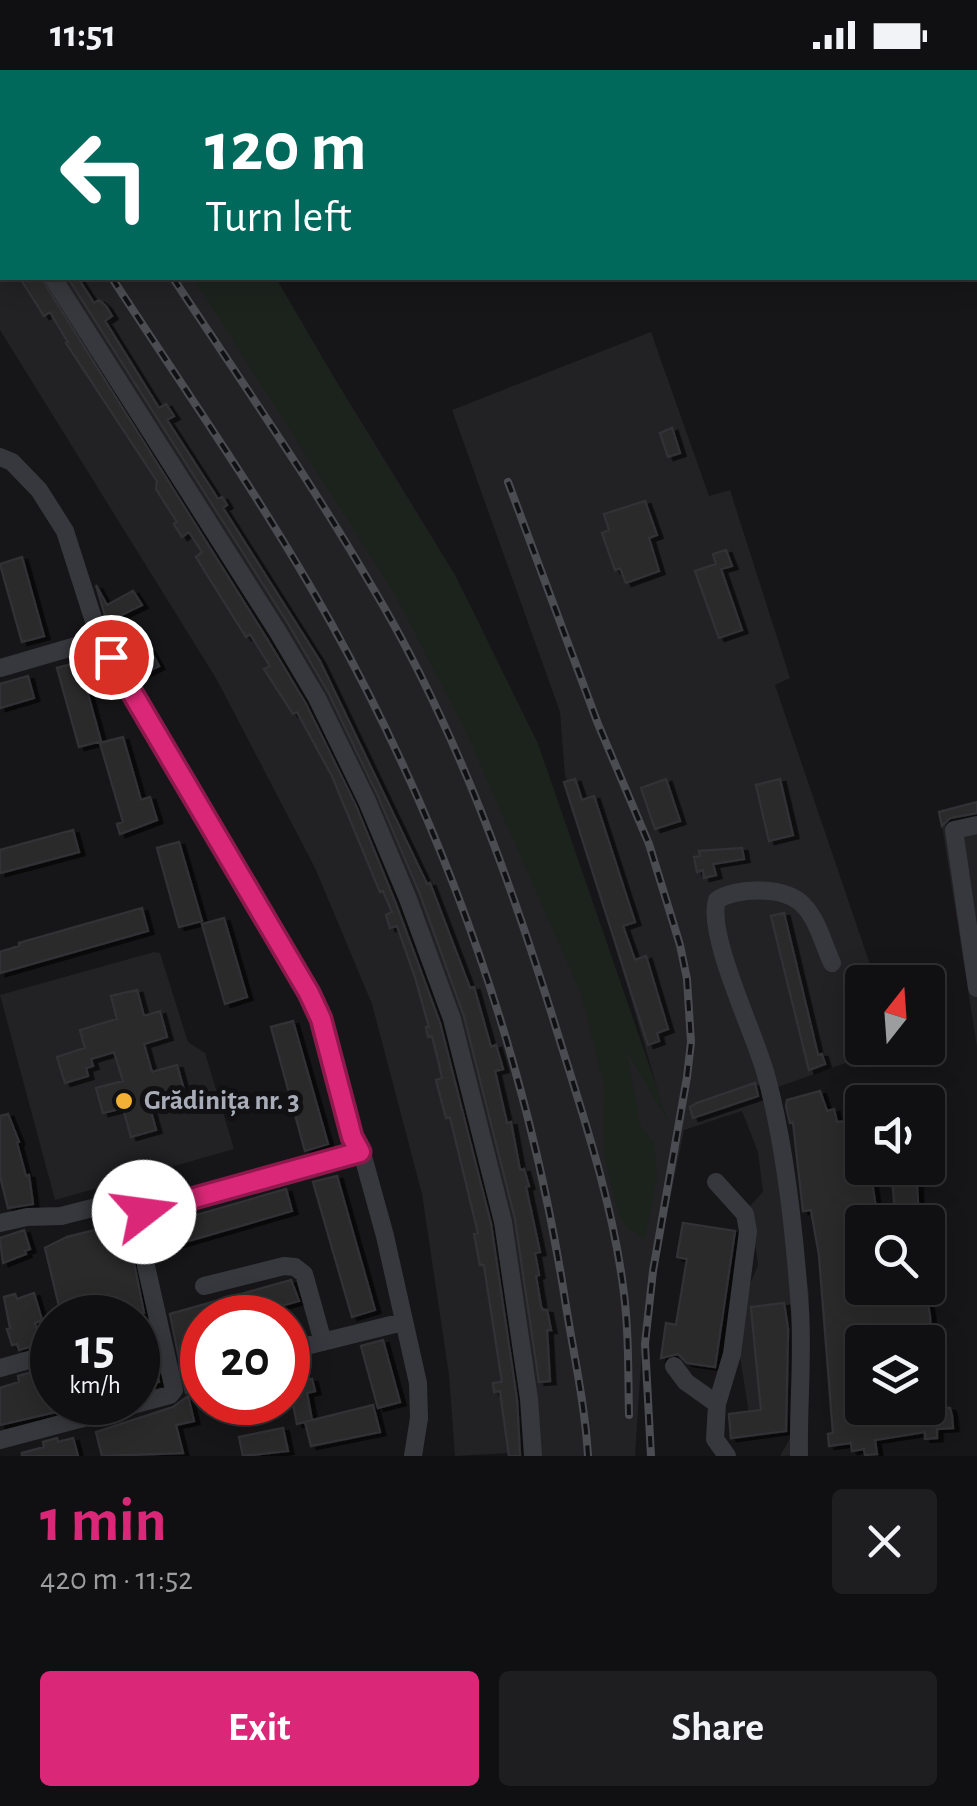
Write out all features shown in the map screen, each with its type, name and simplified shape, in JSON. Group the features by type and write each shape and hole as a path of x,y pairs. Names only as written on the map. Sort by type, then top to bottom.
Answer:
{"lane":[{"path":"54,280 317,698 408,899 452,1020 503,1222 533,1456"},
{"path":"0,457 12,462 39,490 65,531 100,639 321,1019 352,1137 385,1236 418,1382 419,1418 413,1456"},
{"path":"0,668 100,639"},
{"path":"977,825 954,830 977,988"},
{"path":"799,1456 800,1312 779,1140 765,1070 716,921 717,900 736,892 789,896 804,905 832,963"},
{"path":"0,1223 60,1216 108,1204 144,1212 158,1210 360,1152"},
{"path":"716,1182 746,1214 748,1231 732,1354 717,1404 715,1439 727,1456"},
{"path":"0,1440 170,1395 174,1390 146,1266"},
{"path":"204,1286 284,1266 295,1267 304,1274 323,1342"},
{"path":"310,1344 403,1322"},
{"path":"0,1368 30,1360"},
{"path":"674,1366 686,1382 717,1404"}],"shaded area":[{"path":"0,280 274,280 455,575 538,744 658,1091 565,775 560,712 452,410 651,332 709,496 730,490 790,678 775,685 870,965 845,965 845,1063 778,1087 809,1295 804,1455 780,1456 792,1435 787,1407 749,1413 733,1313 737,1284 751,1282 758,1265 750,1206 763,1192 758,1152 742,1111 684,1130 643,1333 635,1456 455,1456 449,1375 422,1194 372,1004 315,868 217,680 0,330"},
{"path":"194,280 277,280 455,575 538,744 669,1124 626,1050 641,1127 655,1145 657,1179 645,1239 627,1228 613,1191 603,1150 604,1087 581,994 465,730 394,593"},
{"path":"977,802 977,1047 940,813"},
{"name":"Grădinița nr. 3","path":"160,953 188,1042 205,1053 234,1149 55,1200 0,995"}],"building":[{"path":"21,280 42,280 306,704 356,806 440,1023 491,1224 517,1400 520,1456 509,1456 500,1391 494,1392 493,1383 502,1382 484,1265 480,1265 474,1234 478,1233 450,1117 446,1118 436,1080 442,1078 439,1064 397,926 390,928 386,915 392,912 332,776 297,712 293,714 264,669 270,666 250,634 246,637 196,557 202,552 189,532 182,537 156,489 157,481 66,343 50,312 44,316"},
{"path":"69,280 79,280 94,303 99,300 106,306 112,316 105,321 159,408 166,404 174,416 167,420 218,499 222,497 227,505 223,508 320,661 427,884 430,883 470,988 474,987 491,1047 496,1045 503,1069 495,1071 507,1123 511,1122 520,1170 524,1169 529,1186 526,1187 540,1252 535,1253 539,1275 536,1276 541,1306 547,1310 551,1330 547,1330 550,1381 539,1382 515,1219 464,1016 420,894 378,796 328,692"},
{"path":"672,428 680,453 668,457 660,433"},
{"path":"645,501 657,535 649,538 659,571 626,583 620,568 615,570 602,533 609,530 604,514"},
{"path":"726,550 732,566 721,569 742,630 719,638 695,571 716,564 713,554"},
{"path":"22,557 44,636 22,642 0,564"},
{"path":"96,585 107,605 133,591 142,605 107,622"},
{"path":"149,648 159,666 143,674 133,656"},
{"path":"79,662 101,741 79,747 57,668"},
{"path":"28,676 34,698 0,708 0,684"},
{"path":"123,737 141,800 150,797 157,820 120,834 117,824 123,822 100,743"},
{"path":"575,779 582,800 594,796 635,922 623,926 635,960 646,956 668,1029 657,1033 659,1041 648,1045 564,782"},
{"path":"666,779 680,821 655,829 641,788"},
{"path":"780,779 793,835 769,841 756,785"},
{"path":"977,802 977,813 950,818 942,826 939,812"},
{"path":"73,830 79,852 0,873 0,850"},
{"path":"179,842 202,921 179,927 157,848"},
{"path":"742,848 744,859 713,864 716,875 704,878 703,870 697,872 694,857 700,856 699,851"},
{"path":"142,908 148,931 0,973 0,952 19,943"},
{"path":"784,913 818,1055 822,1054 825,1064 809,1070 771,916"},
{"path":"224,918 247,997 225,1004 202,924"},
{"path":"137,990 144,1016 160,1011 167,1037 144,1044 152,1072 177,1065 184,1090 148,1101 156,1130 131,1137 123,1108 103,1113 96,1088 123,1081 114,1052 91,1059 93,1066 86,1068 88,1076 65,1083 57,1057 85,1048 80,1030 117,1019 111,996"},
{"path":"293,1021 328,1144 305,1151 271,1027"},
{"path":"755,1083 758,1096 693,1118 690,1107 697,1103"},
{"path":"820,1091 827,1111 834,1109 837,1122 845,1121 845,1185 873,1185 875,1205 845,1205 845,1305 928,1305 930,1316 930,1325 845,1325 845,1425 945,1425 945,1408 950,1408 953,1428 937,1429 937,1438 925,1439 925,1432 875,1440 877,1454 865,1455 864,1449 852,1451 851,1443 829,1446 828,1434 833,1433 819,1255 811,1210 803,1211 787,1100"},
{"path":"8,1114 26,1176 29,1175 33,1204 8,1208 0,1176 0,1116"},
{"path":"337,1176 375,1310 352,1317 313,1182"},
{"path":"893,1185 917,1185 918,1205 894,1205"},
{"path":"286,1189 292,1211 168,1247 162,1225"},
{"path":"138,1222 147,1254 138,1256 134,1263 140,1295 56,1295 45,1248 67,1237"},
{"path":"683,1223 735,1231 715,1367 687,1363 678,1354 661,1358 666,1323 676,1325 687,1259 677,1257"},
{"path":"24,1230 30,1249 3,1263 0,1238"},
{"path":"291,1280 297,1295 238,1295"},
{"path":"34,1293 35,1295 30,1295 30,1347 19,1350 17,1344 12,1345 7,1329 10,1328 4,1297 15,1294 17,1299"},
{"path":"784,1303 788,1329 786,1431 731,1438 729,1414 761,1410 751,1307"},
{"path":"180,1311 180,1363 170,1314"},
{"path":"383,1340 400,1402 378,1408 361,1346"},
{"path":"30,1373 30,1418 0,1425 0,1388 19,1382 18,1376"},
{"path":"180,1402 180,1424 176,1425 183,1453 102,1456 96,1432 118,1425 160,1425 160,1411"},
{"path":"373,1405 380,1432 311,1446 306,1425 310,1425 310,1421"},
{"path":"283,1428 288,1451 243,1456 239,1437"},
{"path":"57,1438 58,1442 73,1438 78,1456 22,1456 44,1447 43,1442"}],"railway":[{"path":"113,280 252,492 331,623 412,786 447,869 479,954 530,1128 566,1306 588,1456"},
{"path":"174,280 301,471 374,590 429,692 475,797 534,960 602,1183 625,1302 629,1415"},
{"path":"508,482 598,724 649,844 687,979 691,1042 687,1077 653,1271 645,1344 651,1456"}],"place":[{"name":"Grădinița nr. 3","path":"124,1101"}],"route":[{"path":"111,657 309,993 321,1019 352,1137 360,1152 144,1212"}]}
